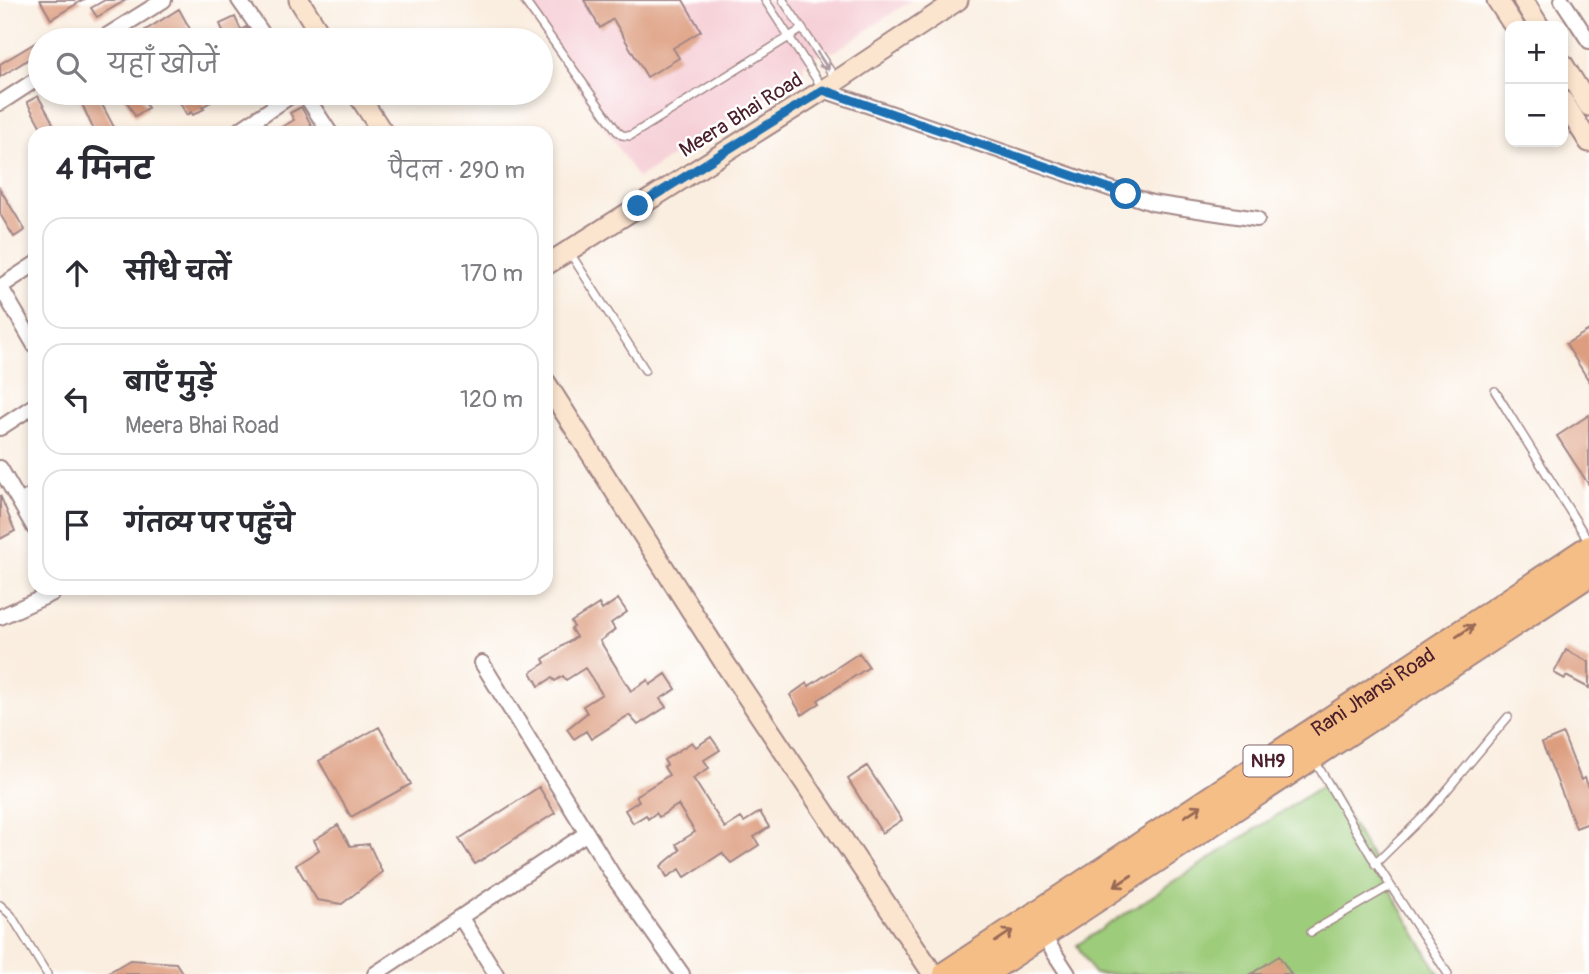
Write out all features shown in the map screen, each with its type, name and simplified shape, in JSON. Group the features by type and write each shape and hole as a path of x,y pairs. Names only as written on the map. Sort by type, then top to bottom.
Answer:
{"highway":[{"name":"Rani Jhansi Road","path":"947,974 1589,549"},
{"name":"Rani Jhansi Road","path":"982,974 1589,573"}],"street":[{"path":"119,28 164,0"},
{"path":"239,0 259,28"},
{"path":"299,0 316,28"},
{"name":"Meera Bhai Road","path":"553,260 830,85 958,0"},
{"path":"1497,0 1511,21"},
{"path":"1523,0 1536,21"},
{"path":"1562,0 1589,41"},
{"path":"1568,71 1587,98"},
{"path":"0,103 28,85"},
{"path":"830,85 1152,203 1258,219"},
{"path":"246,126 277,105"},
{"path":"312,105 325,126"},
{"path":"366,105 379,126"},
{"path":"1568,109 1589,142"},
{"path":"28,268 0,286 28,334"},
{"path":"553,394 724,662 933,974"},
{"path":"0,428 28,410"},
{"path":"0,468 28,516"},
{"path":"21,502 28,498"},
{"path":"0,617 49,595"},
{"path":"482,663 617,882 682,974"},
{"path":"376,974 587,833"},
{"path":"461,918 496,974"},
{"path":"1042,934 1069,974"}],"lane":[{"path":"524,0 544,28"},
{"path":"765,0 789,37 830,85"},
{"path":"783,0 802,29 830,85"},
{"path":"553,40 622,135 630,136 802,29"},
{"path":"569,250 645,370"},
{"path":"1495,391 1589,543"},
{"path":"1376,864 1432,808 1508,717"},
{"path":"1312,756 1376,864 1448,974"},
{"path":"1311,932 1390,886"},
{"path":"0,905 11,915 47,974"}],"shaded area":[{"path":"519,0 912,0 834,52 826,50 804,64 803,73 638,178 553,51 553,28 538,28"}],"green space":[{"path":"1328,782 1439,974 1094,974 1077,945"}],"building":[{"path":"40,0 83,0 51,19"},
{"path":"105,0 126,0 97,17 91,8"},
{"path":"584,0 683,0 701,31 673,48 679,58 647,77 613,19 600,28"},
{"path":"179,9 189,28 149,28"},
{"path":"235,17 240,28 222,28 220,24"},
{"path":"28,47 28,60 0,77 0,64"},
{"path":"29,105 43,105 54,126 40,126"},
{"path":"82,105 102,105 113,126 92,126"},
{"path":"129,105 146,105 148,108 135,116"},
{"path":"181,105 206,105 202,107 204,109 193,115 191,112 187,115"},
{"path":"301,107 312,126 284,126 294,120 290,113"},
{"path":"0,189 25,230 14,237 0,214"},
{"path":"1589,330 1589,381 1566,344"},
{"path":"1589,415 1589,485 1557,436"},
{"path":"0,495 15,531 0,539"},
{"path":"618,599 627,612 611,623 615,630 600,641 631,691 648,680 650,685 666,674 676,689 660,699 666,707 638,725 629,715 591,739 586,731 574,739 567,729 587,713 583,706 602,694 585,668 566,680 563,676 555,681 552,678 539,686 531,672 545,663 543,659 576,637 571,629 574,627 571,622 599,604 602,610"},
{"path":"1566,650 1589,662 1589,688 1554,673"},
{"path":"859,653 869,667 818,700 820,703 802,715 790,695 807,683 809,686"},
{"path":"379,727 411,784 351,817 319,761"},
{"path":"1563,734 1581,780 1585,778 1589,788 1589,823 1576,828 1542,743"},
{"path":"711,737 720,750 704,760 709,768 693,778 725,828 741,818 744,822 760,812 769,827 754,837 759,845 731,863 722,853 685,877 680,869 667,877 661,866 680,850 676,844 695,832 678,805 659,817 656,813 648,819 646,815 633,823 625,810 639,801 636,796 669,775 664,767 667,765 664,760 692,742 696,747"},
{"path":"867,766 902,820 882,833 848,779"},
{"path":"539,787 555,813 475,864 459,839"},
{"path":"338,825 350,846 369,844 382,872 342,904 317,900 296,865 319,850 314,840"},
{"path":"1279,956 1291,974 1251,974"},
{"path":"130,960 176,963 183,974 106,974"}],"route":[{"path":"638,206 823,90 1126,194"}]}
